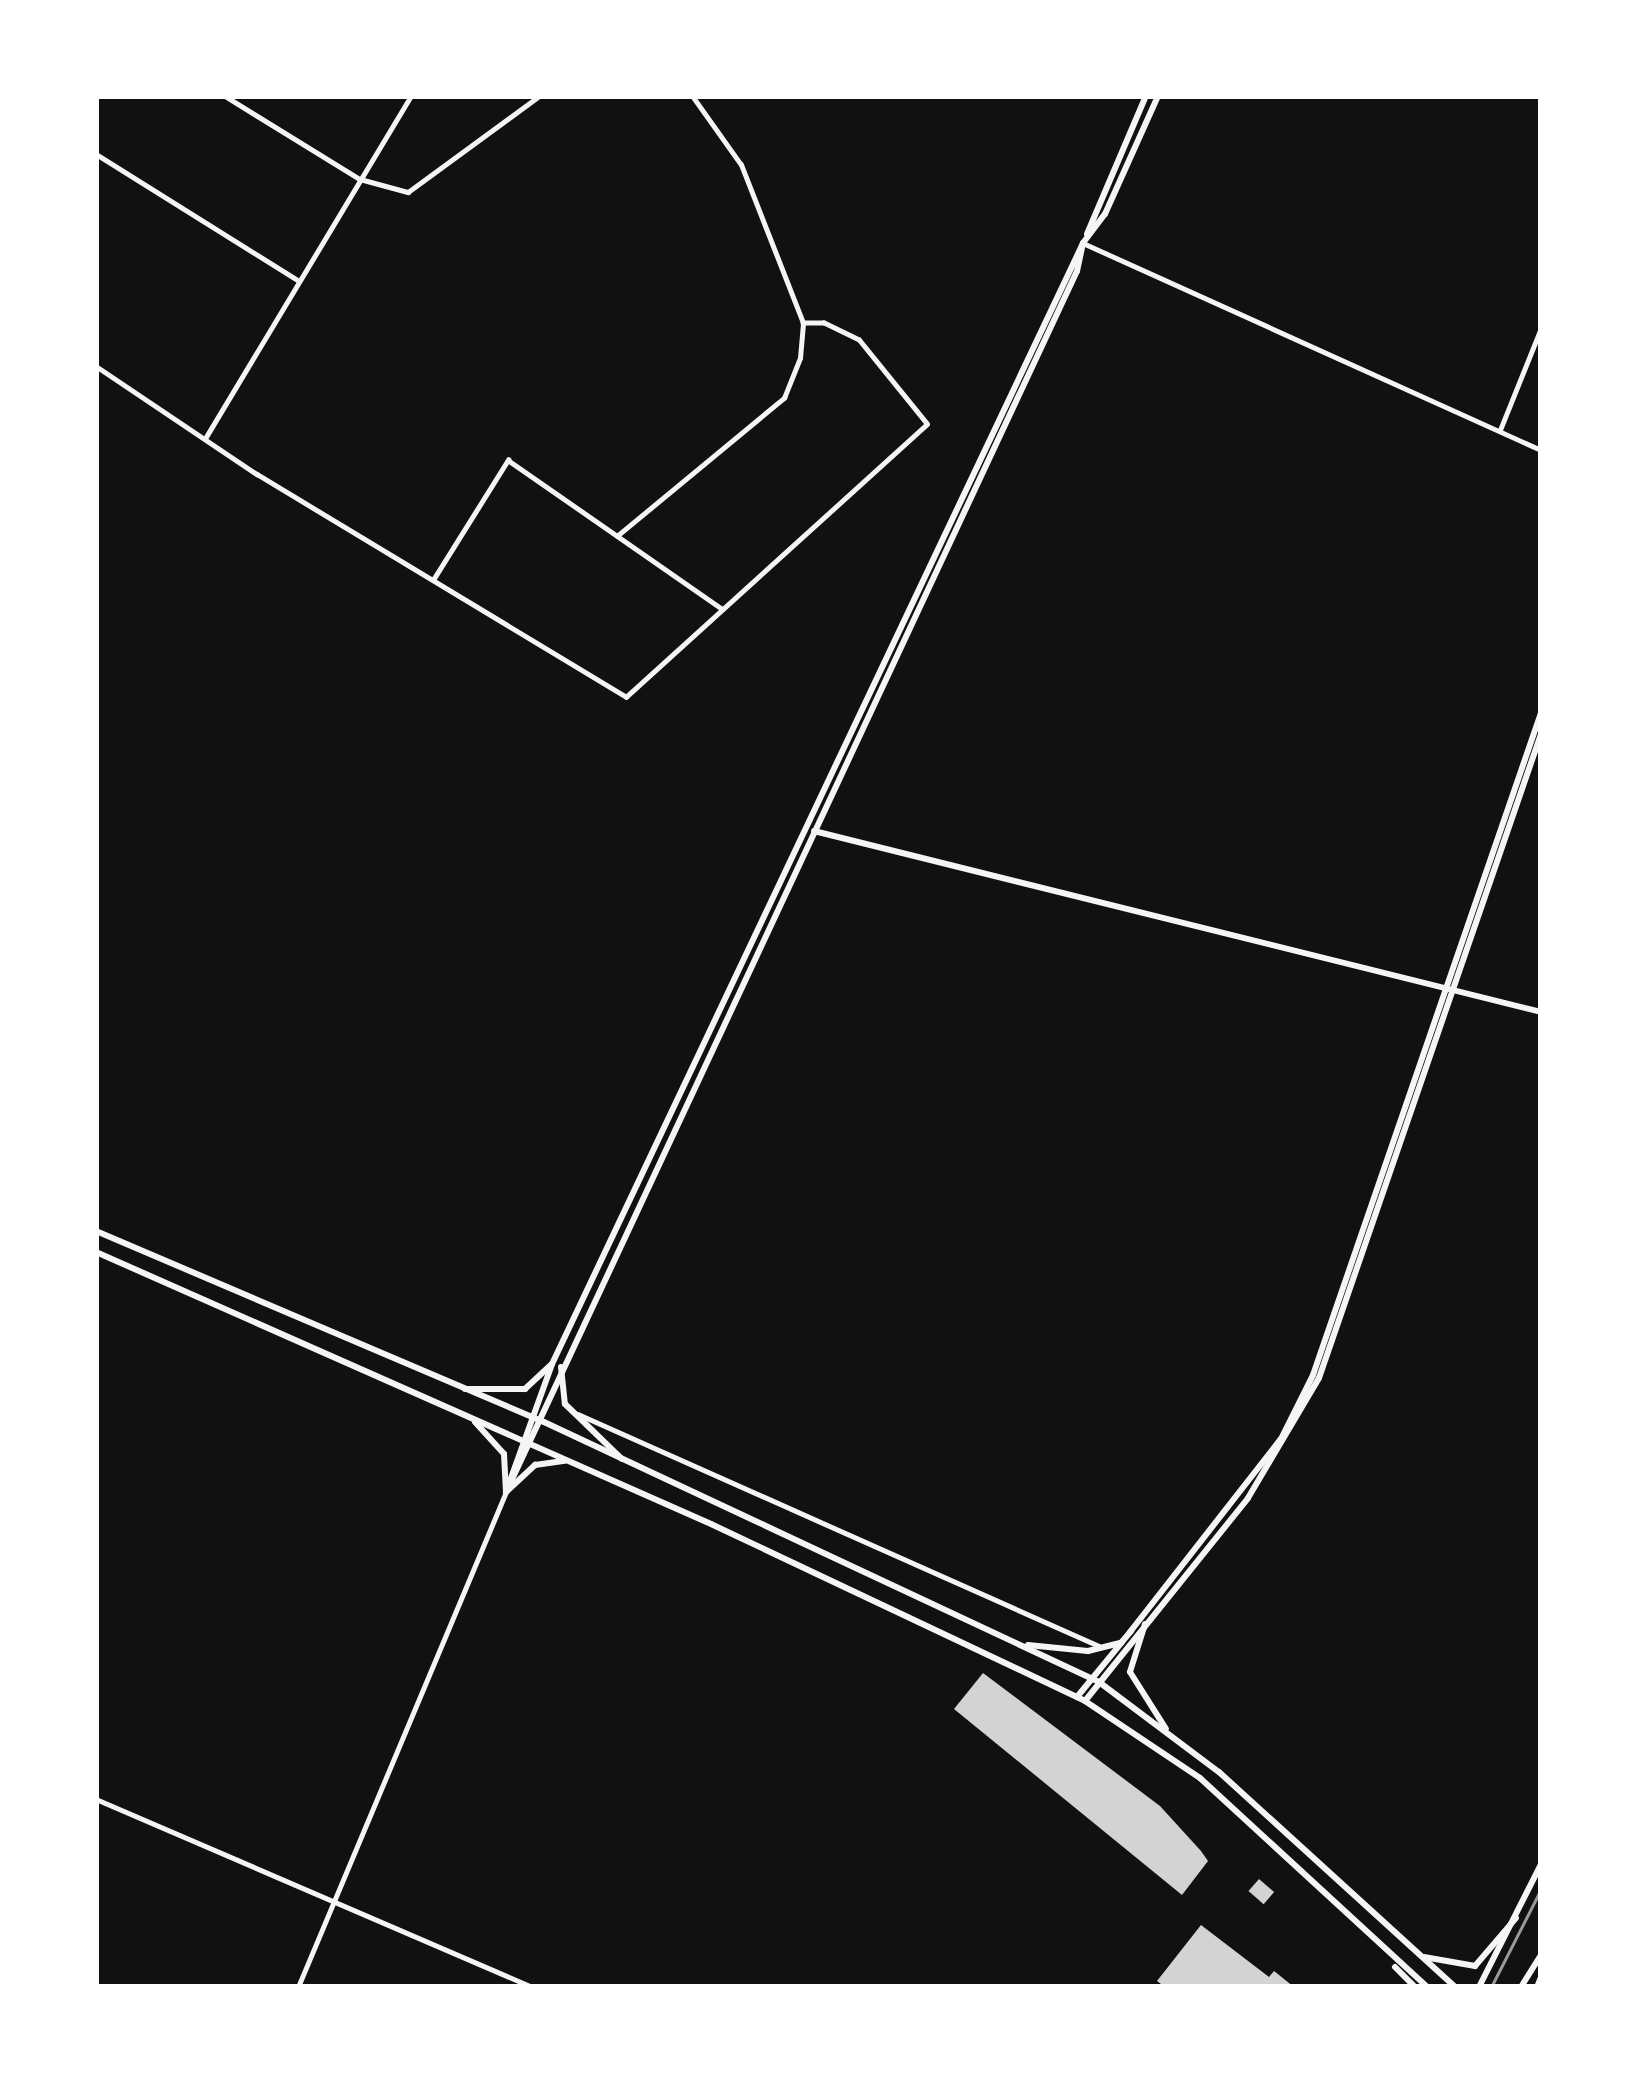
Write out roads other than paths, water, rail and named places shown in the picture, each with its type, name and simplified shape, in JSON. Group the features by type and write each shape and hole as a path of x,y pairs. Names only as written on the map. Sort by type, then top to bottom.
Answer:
{"main road":[{"path":"506,1492 544,1422 556,1365 1083,243 1147,96"},
{"path":"506,1492 527,1417 814,831 1077,271 1083,243 1105,214 1159,96"},
{"path":"1081,1699 1248,1498 1303,1410 1541,713"},
{"path":"1096,1681 1243,1494 1292,1418 1343,1293 1541,734"},
{"path":"805,827 1541,1012"},
{"path":"96,1231 544,1422 1096,1681 1177,1741 1455,1987"},
{"path":"96,1252 571,1461 1081,1699 1200,1778 1414,1987"},
{"path":"456,1388 525,1389 556,1365"},
{"path":"556,1365 560,1392 570,1410 629,1465"},
{"path":"452,1407 498,1442 508,1469 506,1492"},
{"path":"506,1492 535,1465 571,1461"},
{"path":"1145,1624 1130,1672 1177,1741"},
{"path":"1013,1642 1059,1653 1104,1648 1131,1631"},
{"path":"1479,1987 1541,1864"},
{"path":"1414,1953 1454,1969 1475,1966 1516,1918"},
{"path":"1380,1951 1427,1987"},
{"path":"1521,1987 1541,1955"},
{"path":"1537,1987 1541,1977"}],"street":[{"path":"225,96 360,179 407,191 539,96"},
{"path":"206,437 411,96"},
{"path":"616,536 784,398 795,380 803,323 741,165 692,96"},
{"path":"96,154 299,281"},
{"path":"1083,243 1541,450"},
{"path":"96,366 626,697 927,424 859,340 803,323"},
{"path":"1500,430 1541,328"},
{"path":"433,580 508,460 722,609"},
{"path":"570,1410 1104,1648"},
{"path":"298,1987 506,1492"},
{"path":"96,1799 533,1987"}],"tram line":[{"path":"1491,1987 1541,1889"}]}
